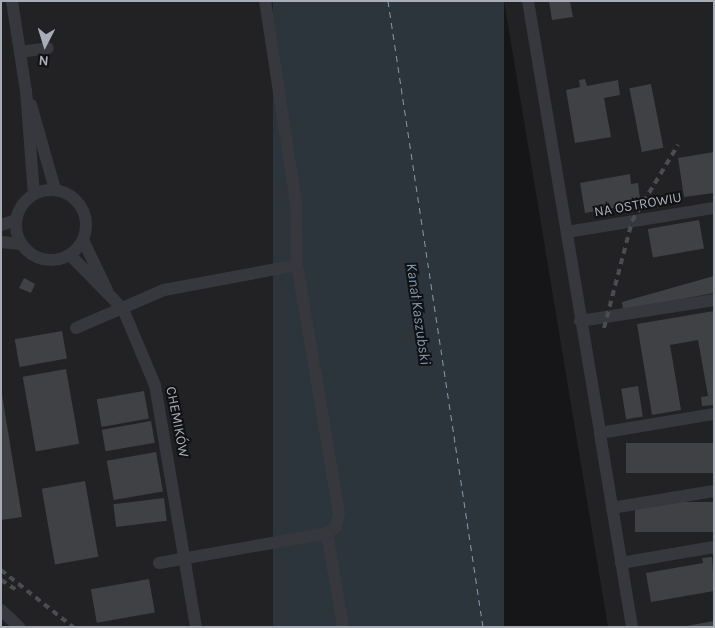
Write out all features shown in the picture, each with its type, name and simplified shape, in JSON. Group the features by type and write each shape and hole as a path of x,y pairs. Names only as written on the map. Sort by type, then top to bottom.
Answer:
{"lane":[{"path":"1,225 16,220 34,194 26,91 12,1"},
{"path":"159,563 327,534 336,527 339,513 297,266 296,203 265,1"},
{"path":"528,1 632,627"},
{"path":"20,52 48,48"},
{"path":"26,91 41,130 55,190"},
{"path":"1,242 21,244 49,260 70,255 83,240 86,229 82,207 70,195 55,190 34,194"},
{"name":"NA OSTROWIU","path":"567,232 714,208"},
{"path":"16,220 21,244"},
{"name":"CHEMIKÓW","path":"83,240 107,290 123,309 155,385 187,558 196,627"},
{"path":"70,255 107,290"},
{"path":"76,328 164,290 297,266"},
{"path":"580,322 714,300"},
{"path":"600,433 714,414"},
{"path":"612,508 714,491"},
{"path":"327,534 343,627"},
{"path":"621,563 714,547"},
{"path":"1,610 19,627"}],"shaded area":[{"path":"1,1 273,1 379,627 5,627 1,622"},
{"path":"504,1 714,1 714,627 608,627"}],"water":[{"name":"Kanał Kaszubski","path":"273,1 504,1 504,627 273,627"}],"building":[{"path":"549,1 570,1 573,17 552,20"},
{"path":"585,79 587,86 618,80 620,95 604,98 611,137 575,143 566,90 580,87 579,80"},
{"path":"651,84 663,148 642,152 629,88"},
{"path":"714,152 714,193 684,197 678,158"},
{"path":"630,174 631,184 638,183 640,199 635,204 585,213 580,183"},
{"path":"699,220 704,249 653,258 648,229"},
{"path":"714,276 714,293 623,310 622,302"},
{"path":"24,278 35,284 31,293 19,288"},
{"path":"714,311 714,405 702,406 701,397 708,396 698,340 670,345 681,410 652,415 637,324"},
{"path":"62,331 67,359 20,367 15,339"},
{"path":"66,369 79,444 36,451 23,377"},
{"path":"638,386 643,417 626,419 621,389"},
{"path":"1,389 22,517 1,520"},
{"path":"144,391 149,419 102,427 97,399"},
{"path":"151,421 155,443 106,451 102,430"},
{"path":"626,443 714,443 714,473 626,473"},
{"path":"156,452 163,491 114,500 107,461"},
{"path":"85,481 98,557 55,564 42,489"},
{"path":"164,498 167,521 116,527 113,504"},
{"path":"635,502 714,502 714,532 635,532"},
{"path":"712,557 714,591 651,602 646,573 703,563 702,558"},
{"path":"149,579 155,612 97,623 91,589"},
{"path":"714,621 714,627 686,627 686,626"}],"ferry route":[{"path":"388,1 483,627"}],"railway":[{"path":"604,328 632,221 678,145"},
{"path":"1,570 73,627"},
{"path":"1,580 18,591"}]}
